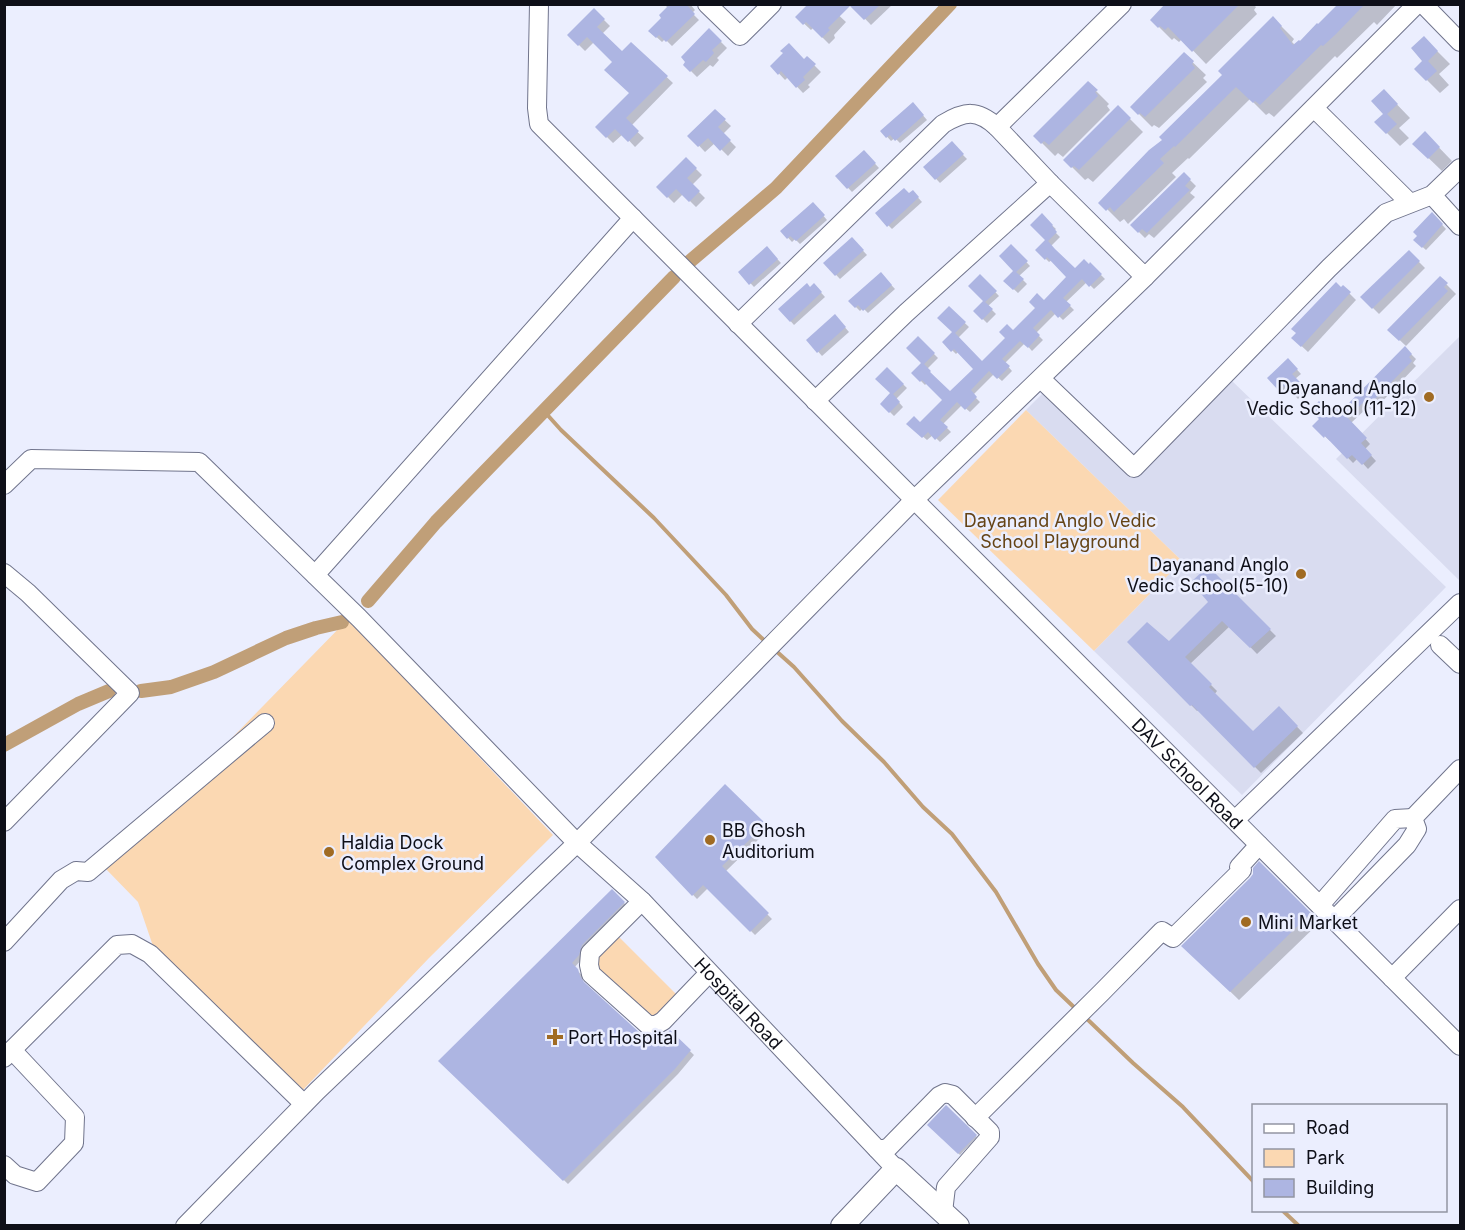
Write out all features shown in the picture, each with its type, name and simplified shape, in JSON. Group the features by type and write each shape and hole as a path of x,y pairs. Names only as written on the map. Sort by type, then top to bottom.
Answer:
{"main road":[{"path":"842,1226 896,1169 950,1219"}],"street":[{"name":"DAV School Road","path":"539,4 537,108 540,124 1461,1046"},
{"path":"707,4 740,36 772,4"},
{"path":"997,127 1122,4"},
{"path":"185,1226 304,1104 578,843 914,500 1145,277 1417,4"},
{"path":"1423,4 1461,42"},
{"path":"1314,108 1410,203"},
{"path":"738,324 943,124 968,112 989,119 1145,277"},
{"path":"1041,379 1134,468 1329,268 1386,213 1432,195 1461,168"},
{"path":"815,401 906,313 1050,183"},
{"path":"1432,195 1461,226"},
{"path":"315,575 633,218"},
{"name":"Hospital Road","path":"4,485 31,459 199,462 315,575 578,843 642,901 896,1169"},
{"path":"4,573 28,592 130,693 4,822"},
{"path":"1235,820 1461,603"},
{"path":"1440,645 1461,664"},
{"path":"4,942 61,880 75,871 88,872 265,723"},
{"path":"1320,905 1395,819 1413,818 1461,769"},
{"path":"1334,920 1407,845 1417,829 1413,818"},
{"path":"975,1118 1162,930 1173,938 1242,870 1239,867 1259,845"},
{"path":"642,901 590,952 591,974 648,1025 656,1025 663,1021 709,973"},
{"path":"1392,978 1461,909"},
{"path":"4,1165 15,1175 37,1182 74,1143 75,1118 8,1054 117,945 132,944 150,954 304,1104"},
{"path":"877,1149 889,1147 939,1096 945,1093 953,1095 990,1132 990,1137 946,1187 950,1219"}],"shaded area":[{"name":"Dayanand Anglo Vedic School (11-12)","path":"1460,336 1460,581 1336,459"},
{"name":"Dayanand Anglo Vedic School(5-10)","path":"1231,380 1446,587 1242,795 1094,651 1182,561 1026,410 1046,390 1136,477"}],"green space":[{"name":"Dayanand Anglo Vedic School Playground","path":"1026,410 1182,561 1094,651 938,500"},
{"name":"Haldia Dock Complex Ground","path":"348,619 553,835 429,958 299,1094 154,949 138,902 105,868"},
{"path":"617,935 677,995 659,1015 649,1017 597,972 596,956"}],"building":[{"path":"670,4 686,4 695,14 666,42 659,35 656,38 648,31 661,18 659,15"},
{"path":"808,4 881,4 864,20 850,6 828,28 830,30 822,38 806,22 803,25 795,17"},
{"path":"1165,4 1240,4 1192,52 1168,27 1165,30 1160,26 1158,28 1150,20"},
{"path":"1338,4 1365,4 1260,105 1255,101 1253,103 1236,87 1160,159 1164,163 1114,212 1110,207 1106,211 1098,203 1149,150 1162,140 1159,137 1222,75 1218,71 1273,16 1293,45"},
{"path":"594,8 605,19 597,27 622,51 631,42 668,76 626,118 639,131 628,142 615,129 606,138 595,127 629,93 604,70 612,62 587,37 578,46 567,35"},
{"path":"709,28 722,41 712,50 714,53 706,62 703,60 690,72 683,65 685,62 681,57"},
{"path":"1424,36 1438,51 1428,61 1437,71 1426,81 1414,69 1422,61 1411,48"},
{"path":"789,43 804,59 807,56 816,64 796,88 781,71 778,75 770,66 783,53 780,51"},
{"path":"1184,52 1194,61 1192,64 1195,68 1145,117 1140,113 1138,115 1130,107"},
{"path":"1088,81 1098,90 1095,92 1098,96 1049,145 1044,141 1041,144 1033,136"},
{"path":"1384,89 1398,104 1387,114 1397,124 1386,134 1374,122 1383,114 1371,101"},
{"path":"913,102 924,115 895,141 890,135 886,138 880,131"},
{"path":"1118,105 1131,118 1079,170 1074,166 1071,168 1063,160"},
{"path":"715,109 726,119 718,127 731,140 720,151 708,138 698,147 687,136"},
{"path":"1425,131 1440,147 1428,159 1412,144"},
{"path":"952,141 964,154 935,180 923,167"},
{"path":"864,150 876,163 847,189 835,176"},
{"path":"686,157 697,168 687,178 700,191 689,202 676,189 667,198 656,187"},
{"path":"1184,172 1191,179 1185,186 1190,190 1147,233 1142,229 1138,233 1130,225"},
{"path":"904,188 909,193 913,190 919,197 887,227 875,213"},
{"path":"813,202 825,215 796,241 790,236 787,239 780,231"},
{"path":"1432,212 1443,224 1422,248 1413,240 1417,236 1413,232"},
{"path":"1042,213 1057,232 1048,241 1055,249 1075,268 1084,259 1102,274 1089,287 1082,279 1063,298 1071,305 1058,318 1051,310 1033,328 1040,335 1028,348 1020,341 1002,359 1010,366 997,379 989,371 971,390 977,397 965,410 957,402 940,420 948,427 935,440 928,432 922,438 906,424 914,416 920,422 942,400 922,380 920,382 911,373 921,363 906,348 918,336 935,353 924,364 950,391 973,369 954,349 951,352 942,342 952,332 937,318 949,306 966,322 955,333 982,361 1005,338 999,332 1007,324 1013,330 1035,308 1029,302 1037,293 1044,300 1066,277 1047,257 1045,260 1035,250 1045,240 1030,225"},
{"path":"852,237 864,250 835,276 823,263"},
{"path":"1011,244 1028,261 1016,272 1024,279 1013,290 1003,281 1013,271 999,256"},
{"path":"767,246 778,259 749,285 738,272"},
{"path":"1409,250 1420,261 1372,309 1360,297"},
{"path":"881,272 892,285 863,311 858,305 855,308 848,301"},
{"path":"980,274 997,291 985,302 993,309 982,320 973,311 983,301 968,286"},
{"path":"1440,276 1448,283 1444,287 1448,291 1399,341 1387,330"},
{"path":"1336,282 1351,292 1301,347 1291,338 1296,333 1291,329"},
{"path":"807,283 810,287 814,283 822,292 790,322 778,309"},
{"path":"835,314 846,327 817,353 806,340"},
{"path":"1405,346 1412,354 1409,357 1412,361 1367,407 1363,403 1347,417 1367,438 1361,443 1372,455 1362,465 1352,455 1347,459 1312,426 1319,419 1310,410 1319,401 1328,410 1333,405 1340,412"},
{"path":"1288,358 1298,369 1292,374 1304,386 1293,396 1283,385 1278,390 1267,378"},
{"path":"887,367 904,384 893,394 900,402 889,413 880,404 890,393 875,379"},
{"path":"1208,566 1271,629 1250,648 1222,621 1185,657 1212,684 1209,687 1253,731 1279,706 1298,726 1254,768 1127,642 1147,622 1169,641 1208,602 1191,582"},
{"name":"BB Ghosh Auditorium","path":"725,784 766,824 722,866 769,913 750,932 703,885 692,896 655,857"},
{"name":"Mini Market","path":"1259,861 1311,913 1230,992 1181,946 1250,878 1253,868"},
{"name":"Port Hospital","path":"612,889 625,902 582,945 579,955 572,963 578,969 584,982 640,1033 648,1036 657,1044 670,1030 691,1050 674,1070 563,1181 438,1061"},
{"path":"946,1105 977,1135 958,1154 927,1125"}],"waterway":[{"path":"688,263 776,188 950,4"},
{"path":"368,601 436,522 674,277"},
{"path":"543,410 654,518 767,643"},
{"path":"141,691 171,687 214,672 286,638 342,622"},
{"path":"775,650 884,762 923,807 952,834 996,892 1056,990 1077,1010"},
{"path":"4,745 78,704 109,691"},
{"path":"1085,1017 1183,1107 1252,1180"},
{"path":"1284,1212 1299,1226"}],"place":[{"name":"Dayanand Anglo Vedic School (11-12)","path":"1429,397"},
{"name":"Dayanand Anglo Vedic School(5-10)","path":"1301,574"},
{"name":"BB Ghosh Auditorium","path":"710,840"},
{"name":"Haldia Dock Complex Ground","path":"329,852"},
{"name":"Mini Market","path":"1246,922"},
{"name":"Port Hospital","path":"555,1037"}]}
